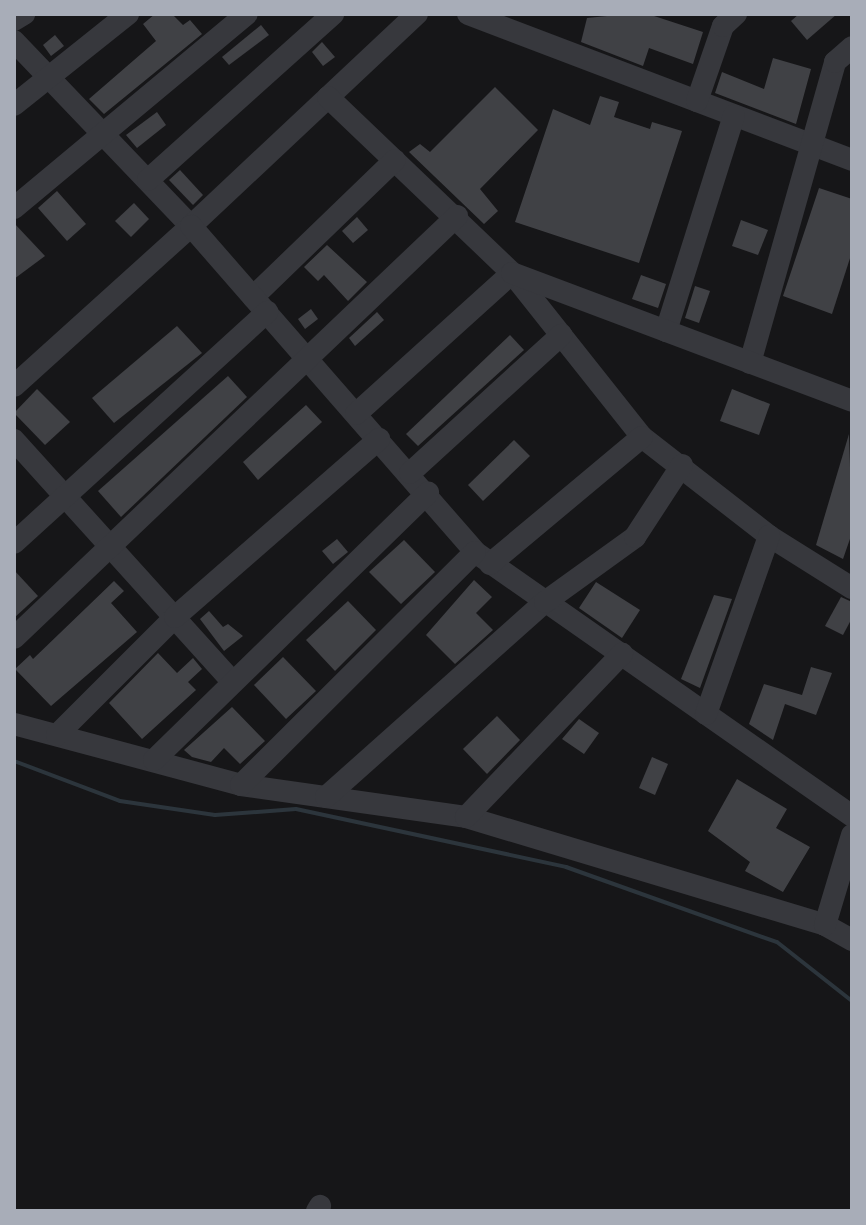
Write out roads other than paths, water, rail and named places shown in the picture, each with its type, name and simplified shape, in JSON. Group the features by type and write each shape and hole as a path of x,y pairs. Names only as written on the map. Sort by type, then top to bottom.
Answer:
{"street":[{"path":"14,20 24,14"},
{"path":"14,105 128,14"},
{"path":"14,208 106,135 247,14"},
{"path":"148,180 333,14"},
{"path":"14,386 191,226 417,14"},
{"path":"468,14 852,160"},
{"path":"697,101 723,26 736,14"},
{"path":"14,41 191,226 483,558 852,816"},
{"path":"750,363 815,146 835,62 852,47"},
{"path":"328,97 457,216 512,273 642,437 682,465 769,536 852,588"},
{"path":"666,331 734,115"},
{"path":"14,543 260,304 395,160"},
{"path":"14,638 309,361 457,216"},
{"path":"512,273 750,363 850,392"},
{"path":"356,414 512,273"},
{"path":"410,473 561,335"},
{"path":"241,785 483,558 642,437"},
{"path":"57,735 175,617 379,439"},
{"path":"14,440 233,682"},
{"path":"326,797 545,602 635,537 682,465"},
{"path":"154,760 428,493"},
{"path":"706,714 769,536"},
{"path":"466,817 622,654"},
{"path":"14,724 241,785 466,817 825,925 852,940"},
{"path":"825,925 852,835"}],"waterway":[{"path":"14,761 120,801 215,815 296,809 566,867 777,942 852,1001"}]}
